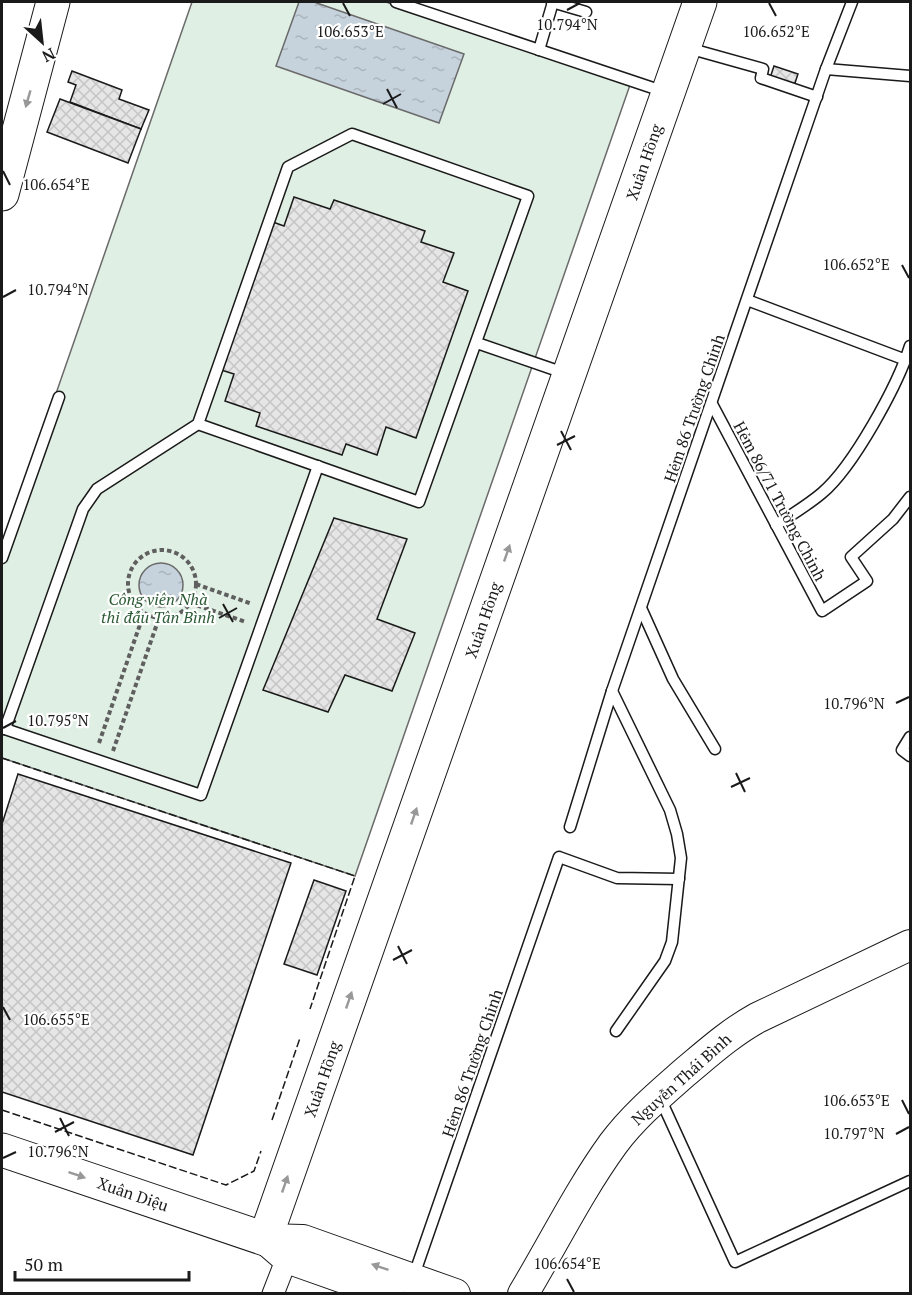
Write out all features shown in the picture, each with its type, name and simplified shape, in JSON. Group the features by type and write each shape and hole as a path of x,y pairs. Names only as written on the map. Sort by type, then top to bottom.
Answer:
{"main road":[{"path":"2,194 53,2"},
{"name":"Xuân Hồng","path":"276,1249 569,374 700,2"},
{"name":"Xuân Diệu","path":"2,1149 276,1249"}],"street":[{"name":"Nguyễn Thái Bình","path":"523,1293 614,1144 632,1121 658,1095 736,1030 910,945"},
{"name":"Xuân Diệu","path":"276,1249 303,1240 401,1286 455,1293"},
{"path":"273,1293 276,1249"}],"lane":[{"path":"396,2 668,93"},
{"path":"539,50 552,2 586,12"},
{"name":"Hẻm 86 Trường Chinh","path":"570,827 612,691 826,69 852,2"},
{"path":"684,47 763,69 761,78 817,97"},
{"path":"826,69 910,76"},
{"path":"198,424 318,466 419,502 528,196 352,134 288,167 198,424 97,489 89,498 3,729 201,795 318,466"},
{"path":"747,300 906,360"},
{"path":"477,343 569,374"},
{"path":"776,525 823,492 841,472 866,435 906,360 910,346"},
{"path":"2,558 58,397"},
{"name":"Hẻm 86/71 Trường Chinh","path":"712,404 822,611 867,581 851,557 893,519 910,497"},
{"path":"641,608 674,679 715,750"},
{"path":"612,691 670,810 681,858 672,942 665,961 616,1031"},
{"path":"910,737 902,750 910,756"},
{"name":"Hẻm 86 Trường Chinh","path":"401,1286 559,858 617,878 680,879"},
{"path":"658,1095 735,1262 910,1181"}],"path":[{"path":"168,550 178,554 187,560 193,569 196,584 190,603 177,615 159,618 144,613 131,599 128,589 128,578 132,568 147,553 168,550"},
{"path":"196,584 267,609"},
{"path":"190,603 261,627"},
{"path":"94,759 144,613"},
{"path":"108,764 159,618"}],"green space":[{"name":"Công viên Nhà thi đấu Tân Bình","path":"192,2 386,2 630,85 355,876 2,758 2,549"}],"water":[{"path":"299,2 314,2 464,54 439,123 276,66"},
{"path":"161,563 177,569 183,585 177,601 161,607 145,601 139,585 145,569"}],"building":[{"path":"774,66 798,74 794,86 770,78"},
{"path":"72,71 122,90 119,99 149,110 141,129 70,102 76,85 68,82"},
{"path":"60,99 141,129 128,163 47,132"},
{"path":"294,197 330,209 334,200 425,231 421,242 454,253 443,282 468,291 416,438 386,427 377,455 346,444 342,455 256,426 260,413 225,401 234,374 218,369 270,221 284,226"},
{"path":"334,518 407,539 377,619 415,633 392,691 345,675 328,712 263,690"},
{"path":"18,774 291,863 193,1155 2,1092 2,824"},
{"path":"314,880 346,891 317,975 284,964"}],"fence":[{"path":"2,758 355,876 310,1009"},
{"path":"272,1120 300,1038"},
{"path":"2,1110 226,1185 254,1171 261,1151"}]}
